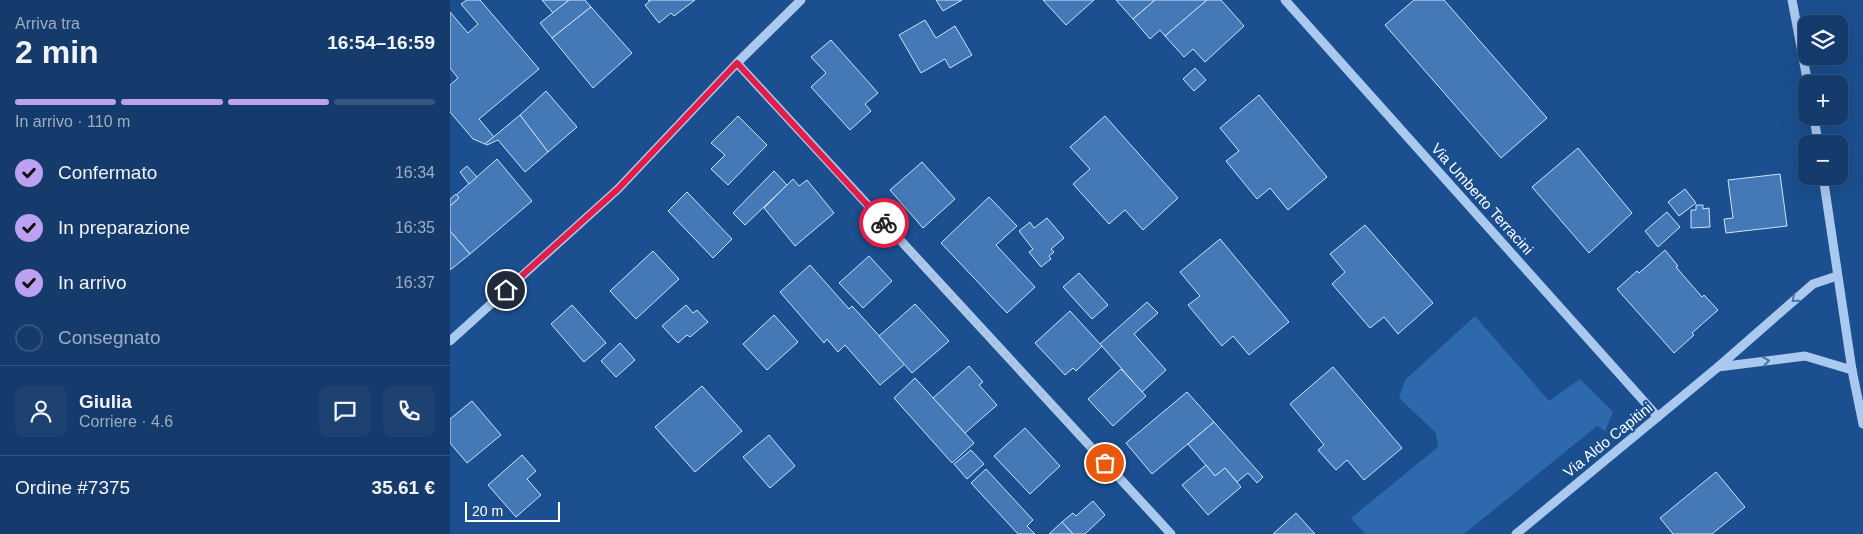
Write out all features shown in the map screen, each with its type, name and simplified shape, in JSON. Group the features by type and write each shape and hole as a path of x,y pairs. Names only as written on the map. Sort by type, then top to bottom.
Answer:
{"street":[{"path":"450,340 618,189 737,63 801,0"},
{"name":"Via Umberto Terracini","path":"1285,0 1658,417"},
{"path":"1792,0 1806,75"},
{"path":"737,63 1171,534"},
{"path":"1824,185 1852,370 1863,424"},
{"name":"Via Aldo Capitini","path":"1516,534 1718,367 1813,284 1837,276"},
{"path":"1718,367 1805,356 1852,370"}],"shaded area":[{"path":"1475,316 1549,401 1580,379 1613,412 1605,431 1597,426 1464,534 1365,534 1351,518 1438,447 1436,433 1399,398 1405,380"}],"building":[{"path":"467,0 480,0 539,69 479,119 494,137 485,144 473,139 450,112 450,85 458,78 450,68 450,12 468,33 478,24 461,4"},
{"path":"542,0 569,0 553,13"},
{"path":"569,0 585,0 591,7 552,38 540,23"},
{"path":"648,0 695,0 674,16 671,13 659,23 645,5 650,1"},
{"path":"936,0 962,0 943,11"},
{"path":"1043,0 1094,0 1066,25"},
{"path":"1116,0 1155,0 1133,19"},
{"path":"1155,0 1207,0 1165,36 1160,30 1150,39 1133,19"},
{"path":"1207,0 1221,0 1244,26 1205,62 1193,49 1184,57 1165,36"},
{"path":"1414,0 1444,0 1547,118 1501,158 1385,25"},
{"path":"591,7 632,53 593,88 552,38"},
{"path":"925,20 936,38 955,26 972,55 950,68 945,59 921,73 899,35"},
{"path":"831,40 878,93 865,104 871,111 850,130 811,87 826,73 811,57"},
{"path":"1195,68 1206,80 1194,91 1183,79"},
{"path":"546,91 577,127 548,152 520,115"},
{"path":"1259,95 1327,177 1288,210 1270,188 1257,199 1226,161 1239,151 1220,128"},
{"path":"520,115 548,152 525,172 498,140 487,145 485,144"},
{"path":"738,116 767,145 728,185 711,169 725,155 711,143"},
{"path":"1105,116 1178,198 1143,230 1125,210 1109,224 1073,184 1090,169 1070,147"},
{"path":"1578,148 1632,213 1589,253 1532,187"},
{"path":"497,159 532,201 470,254 450,231 450,206 459,198 456,195"},
{"path":"922,162 955,199 923,228 890,190"},
{"path":"467,166 477,177 469,184 460,172"},
{"path":"774,171 787,185 745,225 733,213"},
{"path":"1780,174 1787,226 1726,233 1724,219 1733,218 1728,180"},
{"path":"793,179 799,186 807,180 834,213 795,246 764,208"},
{"path":"1685,189 1696,203 1679,216 1668,202"},
{"path":"687,192 732,239 713,258 668,211"},
{"path":"456,194 459,198 450,206 450,199"},
{"path":"989,197 1017,226 996,245 1035,287 1007,313 941,243"},
{"path":"1696,205 1703,205 1703,209 1709,208 1710,227 1691,228 1691,210 1696,210"},
{"path":"1667,212 1680,227 1658,247 1645,231"},
{"path":"1047,218 1064,238 1051,249 1054,252 1049,256 1051,259 1041,267 1029,252 1033,249 1019,231 1030,222 1034,228"},
{"path":"1365,225 1433,303 1398,334 1384,317 1370,328 1332,284 1345,272 1330,254"},
{"path":"450,231 470,254 450,270"},
{"path":"1220,239 1289,322 1249,355 1233,336 1222,346 1188,305 1200,296 1180,272"},
{"path":"1665,250 1678,266 1676,267 1702,297 1704,295 1718,310 1692,333 1694,335 1674,353 1617,289"},
{"path":"653,251 679,279 636,319 610,291"},
{"path":"869,256 892,281 863,308 839,283"},
{"path":"810,265 849,309 852,306 905,364 880,385 845,345 838,352 827,339 824,343 780,292"},
{"path":"1079,273 1108,305 1092,319 1063,287"},
{"path":"1147,302 1158,313 1134,334 1166,370 1142,392 1100,344"},
{"path":"915,304 949,341 912,373 879,336"},
{"path":"572,305 606,343 584,362 551,324"},
{"path":"686,305 693,313 697,310 708,322 690,337 687,335 678,343 662,326"},
{"path":"1070,311 1102,346 1076,371 1073,368 1065,375 1035,343"},
{"path":"774,315 798,342 767,370 743,344"},
{"path":"620,343 635,360 616,377 601,361"},
{"path":"969,366 983,382 979,385 997,405 965,433 933,398"},
{"path":"1333,367 1402,448 1364,480 1347,460 1336,470 1318,450 1324,445 1290,404"},
{"path":"1121,369 1146,396 1113,426 1088,399"},
{"path":"915,378 974,443 952,463 894,398"},
{"path":"702,386 742,431 695,472 655,427"},
{"path":"1187,392 1214,422 1152,474 1126,443"},
{"path":"472,401 501,435 467,463 450,443 450,419"},
{"path":"1214,422 1263,477 1257,483 1248,473 1237,482 1225,468 1215,476 1188,444"},
{"path":"1025,428 1060,466 1030,494 994,456"},
{"path":"769,435 795,466 770,488 743,457"},
{"path":"971,450 984,464 967,479 954,464"},
{"path":"522,455 536,471 527,479 541,495 516,517 488,485"},
{"path":"1206,465 1215,476 1225,468 1241,487 1208,515 1182,485"},
{"path":"986,469 1033,520 1027,526 1035,534 1018,534 971,483"},
{"path":"1716,472 1745,507 1712,534 1673,534 1660,518"},
{"path":"1093,501 1105,515 1085,534 1073,534 1062,522 1073,513 1076,516"},
{"path":"1296,513 1315,534 1273,534"},
{"path":"1062,522 1073,534 1049,534"}],"way so far":[{"path":"884,223 1105,463"}],"route":[{"path":"506,290 618,189 737,63 884,223"}]}
